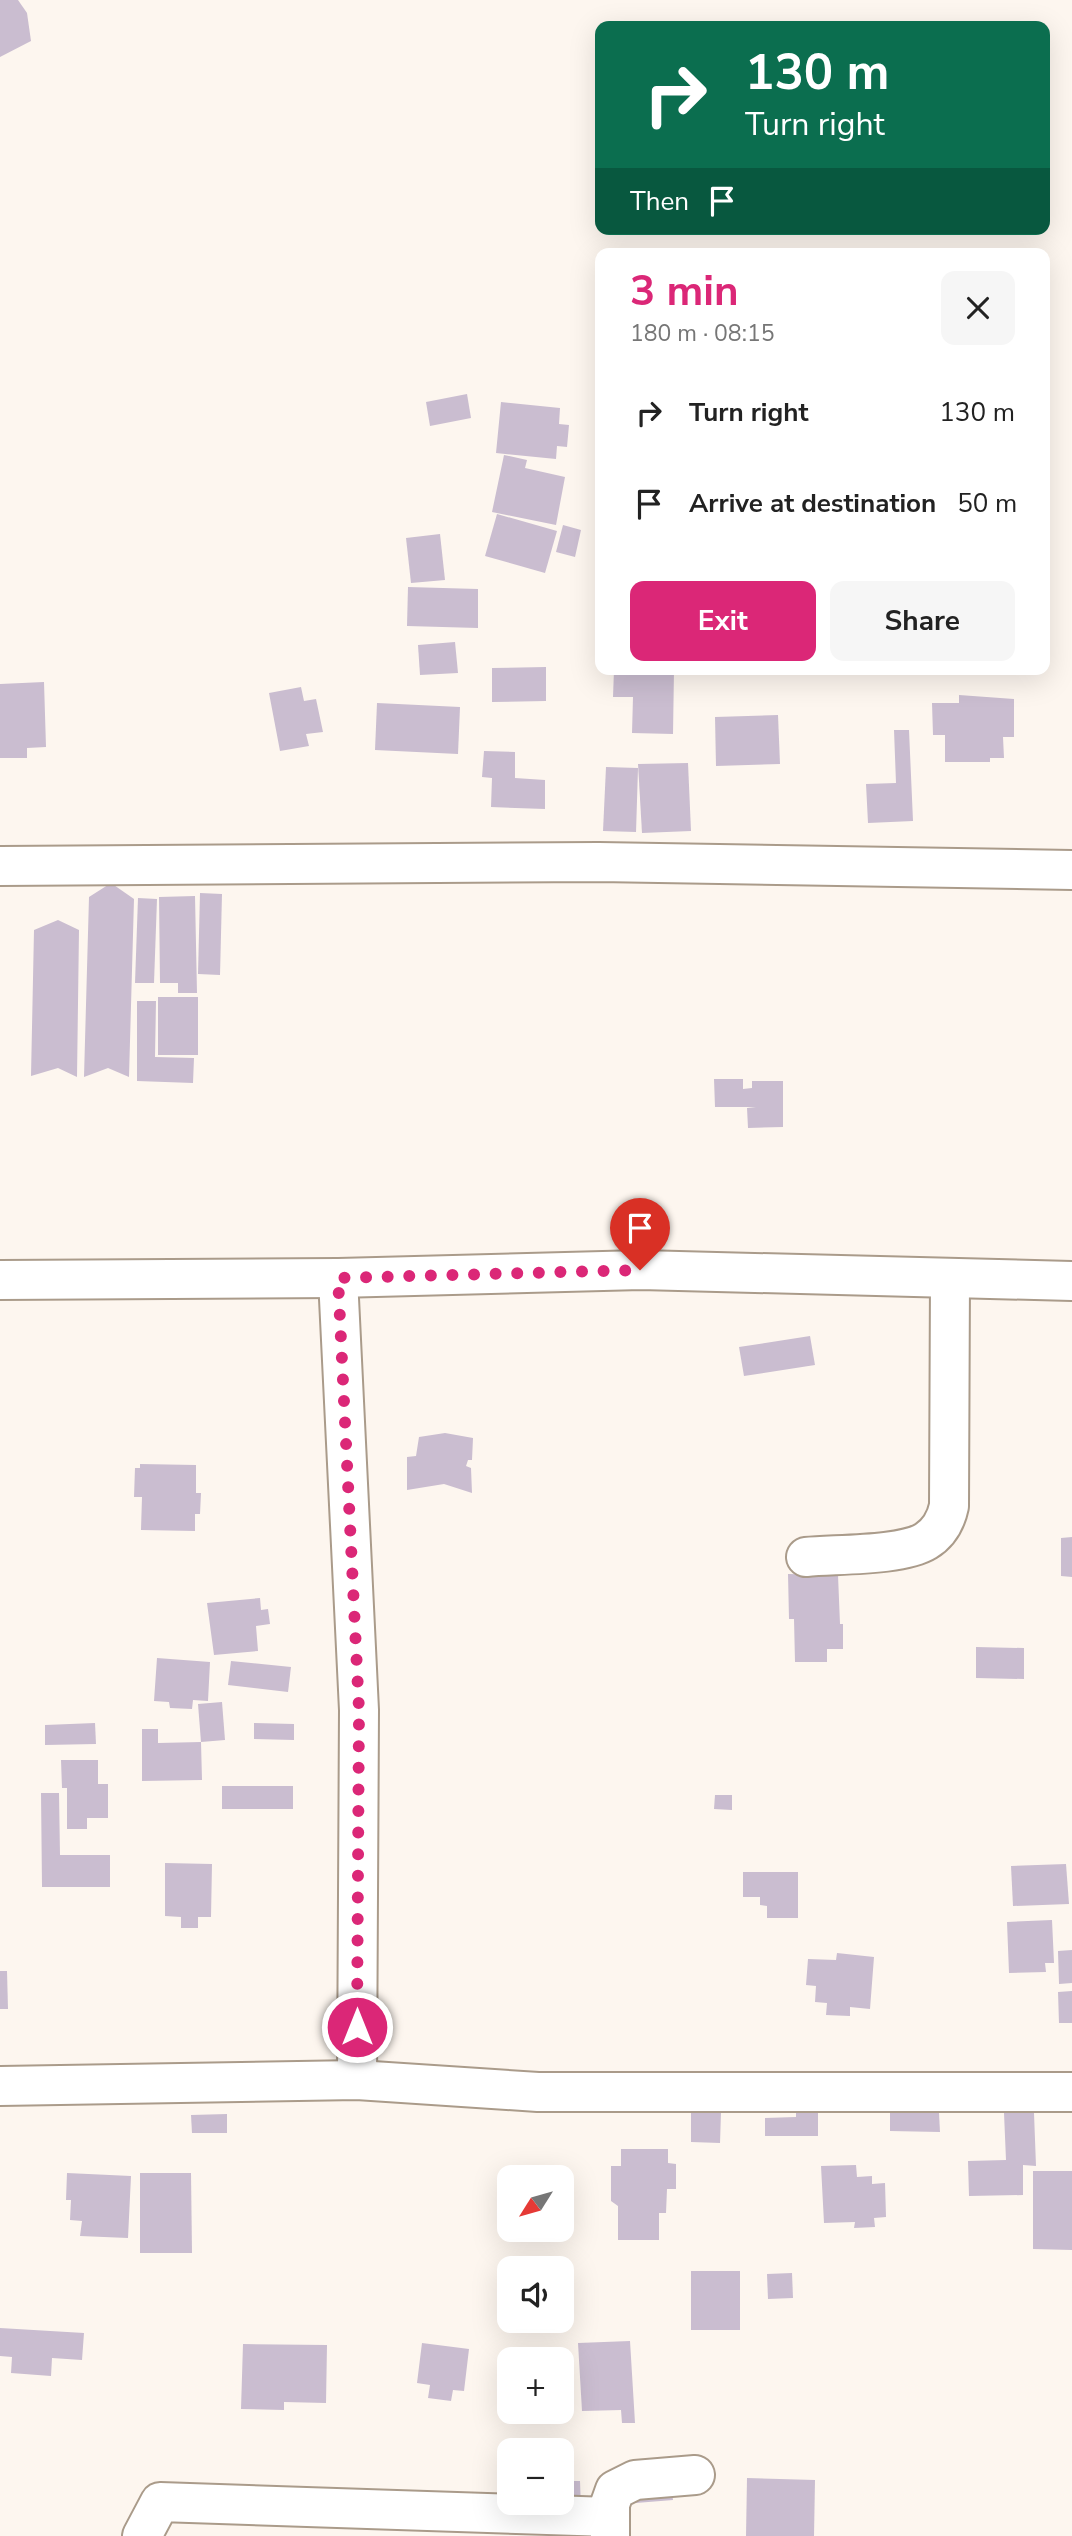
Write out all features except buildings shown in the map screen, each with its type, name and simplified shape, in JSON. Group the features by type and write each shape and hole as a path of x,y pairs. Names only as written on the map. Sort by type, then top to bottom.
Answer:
{"street":[{"path":"0,866 599,862 1072,870"},
{"path":"0,1280 338,1278 640,1270 1072,1281"},
{"path":"338,1278 359,1710 357,2080"},
{"path":"806,1557 897,1550 919,1545 929,1540 946,1520 949,1506 950,1278"},
{"path":"0,2086 357,2080 538,2092 1072,2092"},
{"path":"142,2536 160,2502 610,2527 611,2497 615,2490 623,2485 635,2480 695,2474"}],"route":[{"path":"357,2027 359,1710 338,1278 640,1270"}]}
